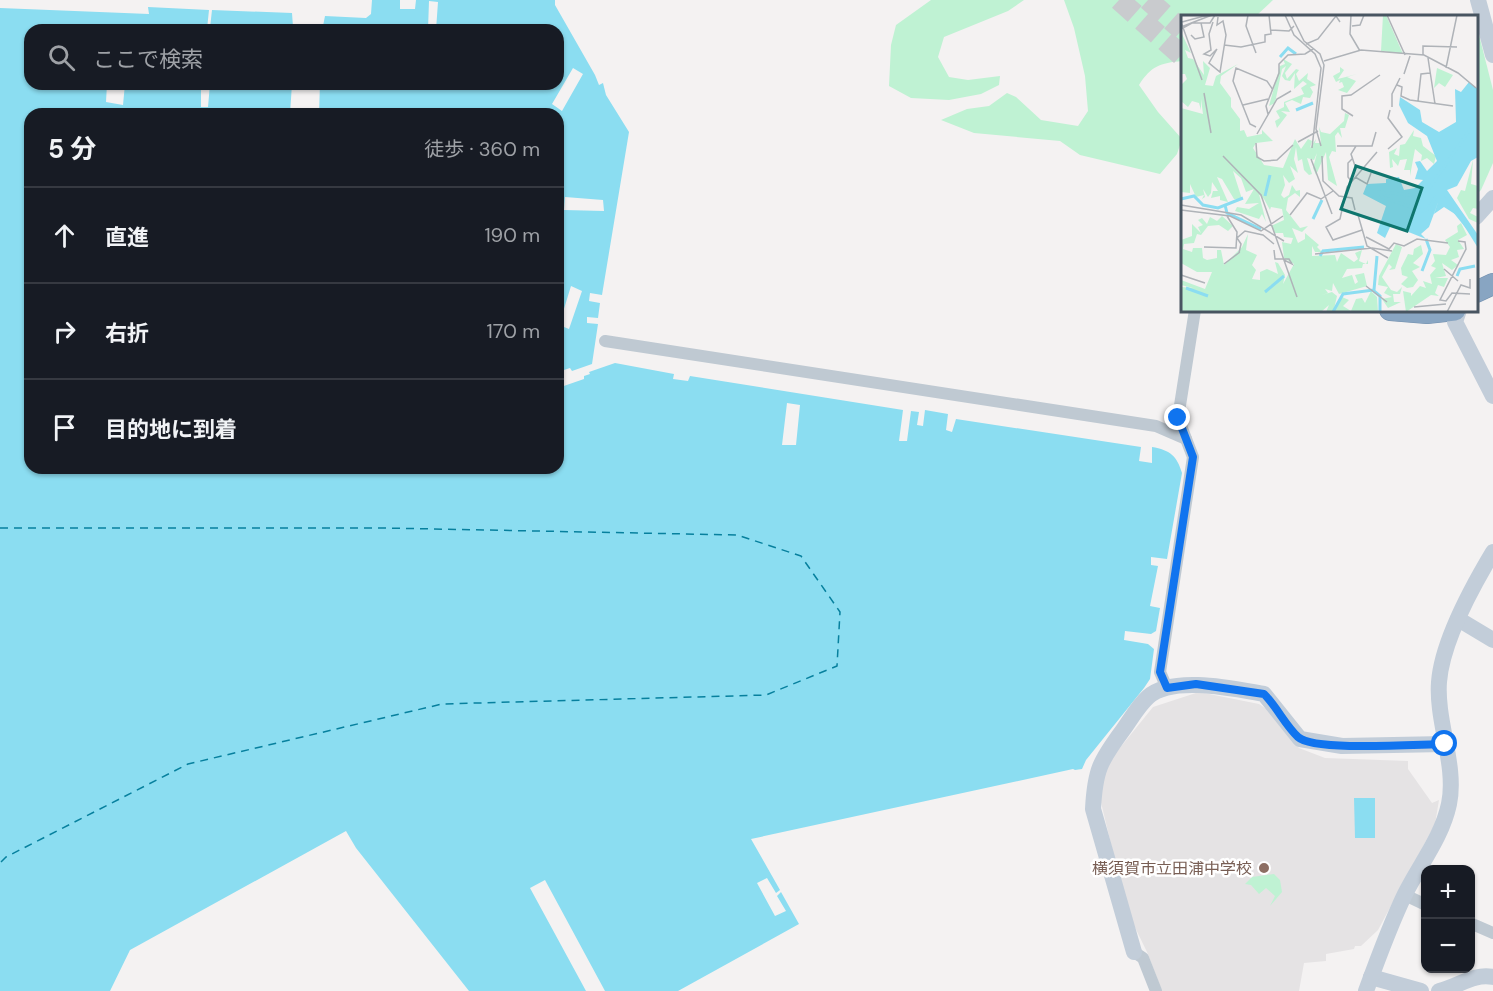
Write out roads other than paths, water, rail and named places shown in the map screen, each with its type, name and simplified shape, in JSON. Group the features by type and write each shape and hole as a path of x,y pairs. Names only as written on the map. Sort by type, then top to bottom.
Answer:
{"highway":[{"path":"1478,291 1493,284"},
{"path":"1478,304 1493,299"},
{"path":"1415,312 1437,312"}],"street":[{"path":"1478,0 1493,55"},
{"path":"1478,215 1493,198"},
{"path":"1167,688 1160,672 1193,457 1178,418 1195,312"},
{"path":"1457,312 1455,322 1493,396"},
{"path":"605,341 1156,426 1186,439"},
{"path":"1421,991 1369,984 1405,895 1443,825 1451,782 1439,683 1444,657 1458,619 1493,552"},
{"path":"1458,619 1493,640"},
{"path":"1156,991 1143,958 1134,952 1093,809 1097,771 1104,756 1149,696 1167,688 1196,684 1264,694 1300,739 1342,746 1445,744"},
{"path":"1405,895 1421,903"},
{"path":"1475,925 1493,933"},
{"path":"1439,991 1466,980 1493,977"}],"water":[{"path":"372,0 400,0 400,9 415,9 416,0 555,0 555,5 599,85 603,83 606,95 629,132 602,295 590,293 589,301 600,303 598,318 587,317 587,323 598,324 592,364 572,371 570,368 564,370 564,327 569,329 582,291 571,286 564,309 564,108 583,74 573,68 564,83 564,24 436,24 438,2 429,1 428,24 323,24 325,16 366,18 371,14","holes":["565,197 603,200 604,211 564,210"]},
{"path":"148,7 209,10 208,24 24,24 24,90 107,90 106,102 123,105 124,90 201,90 201,107 208,107 209,90 292,90 290,108 24,108 24,474 564,474 564,386 584,379 584,376 590,374 589,372 615,363 674,374 673,379 688,381 690,376 903,410 899,441 907,441 911,411 919,412 917,425 923,426 925,410 948,414 946,430 952,432 956,419 1141,447 1139,461 1152,463 1152,447 1172,455 1178,462 1182,473 1167,559 1151,557 1151,565 1158,566 1150,606 1160,608 1156,631 1151,634 1125,631 1124,640 1148,644 1154,649 1150,679 1086,760 1082,769 1073,769 751,839 780,890 776,893 767,878 757,883 775,916 786,911 777,896 781,892 799,924 678,991 605,991 545,880 530,888 586,991 469,991 356,848 346,831 130,950 110,991 0,991 0,8 149,14","holes":["787,403 800,405 796,445 782,445"]},
{"path":"212,10 292,13 293,24 210,24"},
{"path":"320,90 560,90 552,104 558,108 319,108"},
{"path":"1354,798 1375,798 1375,838 1355,838"}],"tunnel":[{"path":"1119,0 1181,55"},
{"path":"1148,0 1181,29"}],"place":[{"name":"横須賀市立田浦中学校","path":"1264,868"}]}
